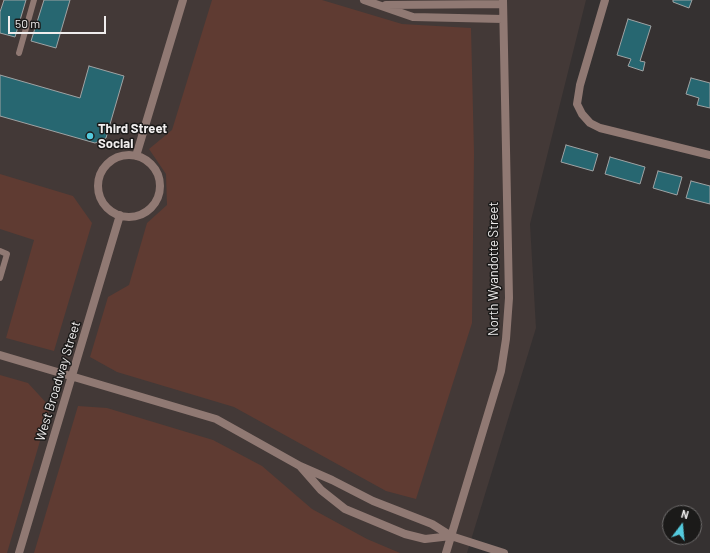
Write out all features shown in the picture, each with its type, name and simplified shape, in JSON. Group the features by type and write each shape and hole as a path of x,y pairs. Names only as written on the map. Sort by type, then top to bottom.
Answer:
{"street":[{"path":"136,156 183,0"},
{"path":"364,0 383,5 413,17 503,19"},
{"path":"605,0 580,85 577,104 582,114 590,123 600,128 710,155"},
{"path":"383,5 503,2"},
{"name":"North Wyandotte Street","path":"446,553 501,371 506,339 509,298 503,2"},
{"path":"123,156 136,156 147,161 155,170 159,181 159,194 156,201 144,212 133,216 120,215 108,209 100,197 100,177 102,171 111,161 123,156"},
{"name":"West Broadway Street","path":"19,553 120,215"},
{"path":"0,355 216,419 300,466 332,480 373,501 432,524 451,536 504,553"},
{"path":"300,466 321,490 345,509 405,534 425,539 451,536"}],"lane":[{"path":"19,53 34,0"},
{"path":"0,251 7,254 0,278"}],"shaded area":[{"path":"0,0 586,0 530,224 536,328 467,553 0,553"},
{"path":"212,0 322,0 402,24 471,28 474,153 472,323 416,499 386,491 234,407 117,372 90,357 108,297 129,285 147,223 167,205 166,174 149,149 172,130"},
{"path":"0,174 73,196 92,223 54,351 6,338 34,240 0,229"},
{"path":"0,375 28,383 50,407 7,553 0,553"},
{"path":"78,406 107,408 213,440 262,466 312,509 367,539 400,553 34,553"}],"building":[{"path":"4,0 26,0 15,37 0,33 0,12"},
{"path":"44,0 70,0 56,48 31,41"},
{"path":"673,0 692,0 689,8 673,2"},
{"path":"628,19 651,26 640,61 645,62 643,71 628,66 631,59 617,55"},
{"path":"89,66 124,76 106,138 95,143 0,116 0,75 80,98"},
{"path":"691,78 710,83 710,108 697,105 699,98 686,94"},
{"path":"566,145 598,154 593,171 561,162"},
{"path":"610,157 645,167 640,184 605,174"},
{"path":"658,171 682,177 677,195 653,188"},
{"path":"691,181 710,186 710,204 686,198"}],"place":[{"name":"Third Street Social","path":"90,136"}]}
